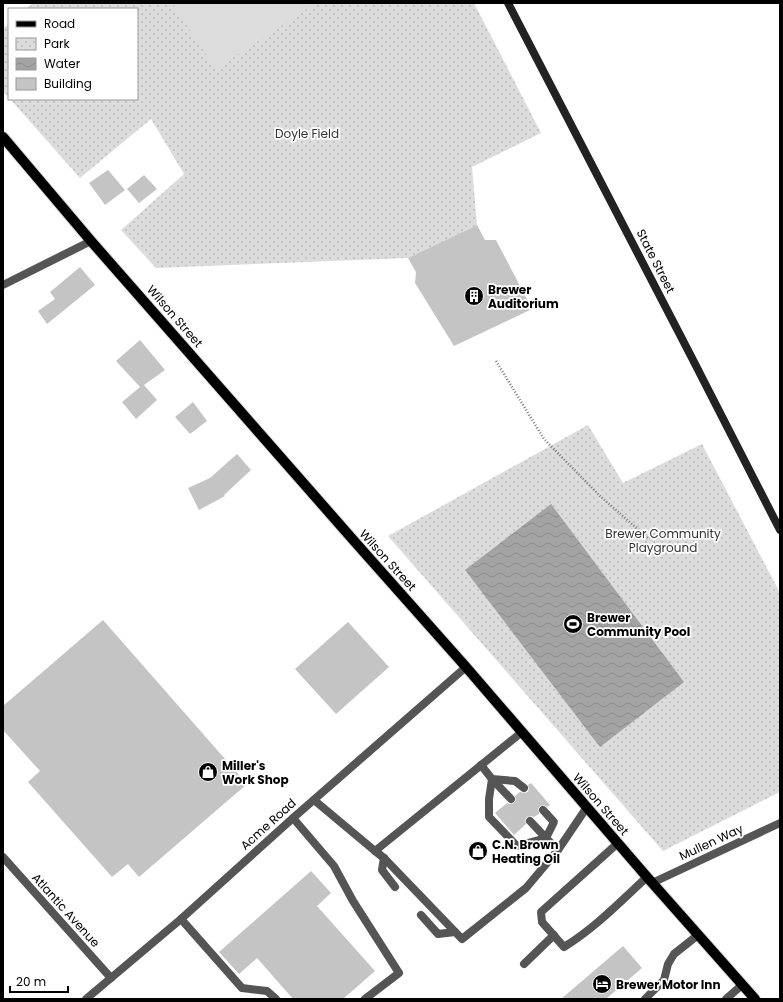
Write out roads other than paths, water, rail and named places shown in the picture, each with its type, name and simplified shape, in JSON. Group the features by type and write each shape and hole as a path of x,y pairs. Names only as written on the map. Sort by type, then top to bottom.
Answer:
{"main road":[{"name":"State Street","path":"508,3 780,530"},
{"name":"Wilson Street","path":"3,137 92,241 755,999"}],"street":[{"path":"3,285 92,241"},
{"name":"Acme Road","path":"86,999 181,919 293,818 466,667"},
{"path":"374,851 522,732"},
{"path":"481,764 492,779 511,799"},
{"path":"492,779 515,781 524,788"},
{"path":"492,779 489,799 489,817 517,846 546,838 554,822 543,810"},
{"path":"314,800 384,858 462,939 526,888 558,850 587,807"},
{"path":"293,818 334,866 353,901 399,973 365,999"},
{"path":"530,821 558,850"},
{"name":"Mullen Way","path":"554,935 564,947 589,930 650,880 780,823"},
{"path":"524,964 554,935 542,922 541,912 618,843"},
{"name":"Atlantic Avenue","path":"3,858 110,978"},
{"path":"384,858 382,870 395,887"},
{"path":"421,915 438,934 455,932"},
{"path":"181,919 242,988 267,991 276,999"},
{"path":"644,999 664,980 668,964 674,954 698,935"},
{"path":"726,999 742,985"}],"water":[{"name":"Brewer Community Pool","path":"551,504 684,682 600,747 465,570"}],"place":[{"name":"Brewer Auditorium","path":"474,296"},
{"name":"Brewer Community Pool","path":"573,624"},
{"name":"Miller's Work Shop","path":"208,772"},
{"name":"C.N. Brown Heating Oil","path":"478,851"},
{"name":"Brewer Motor Inn","path":"602,984"}],"park label":[{"name":"Doyle Field","path":"307,133"},
{"name":"Brewer Community Playground","path":"663,540"}]}
